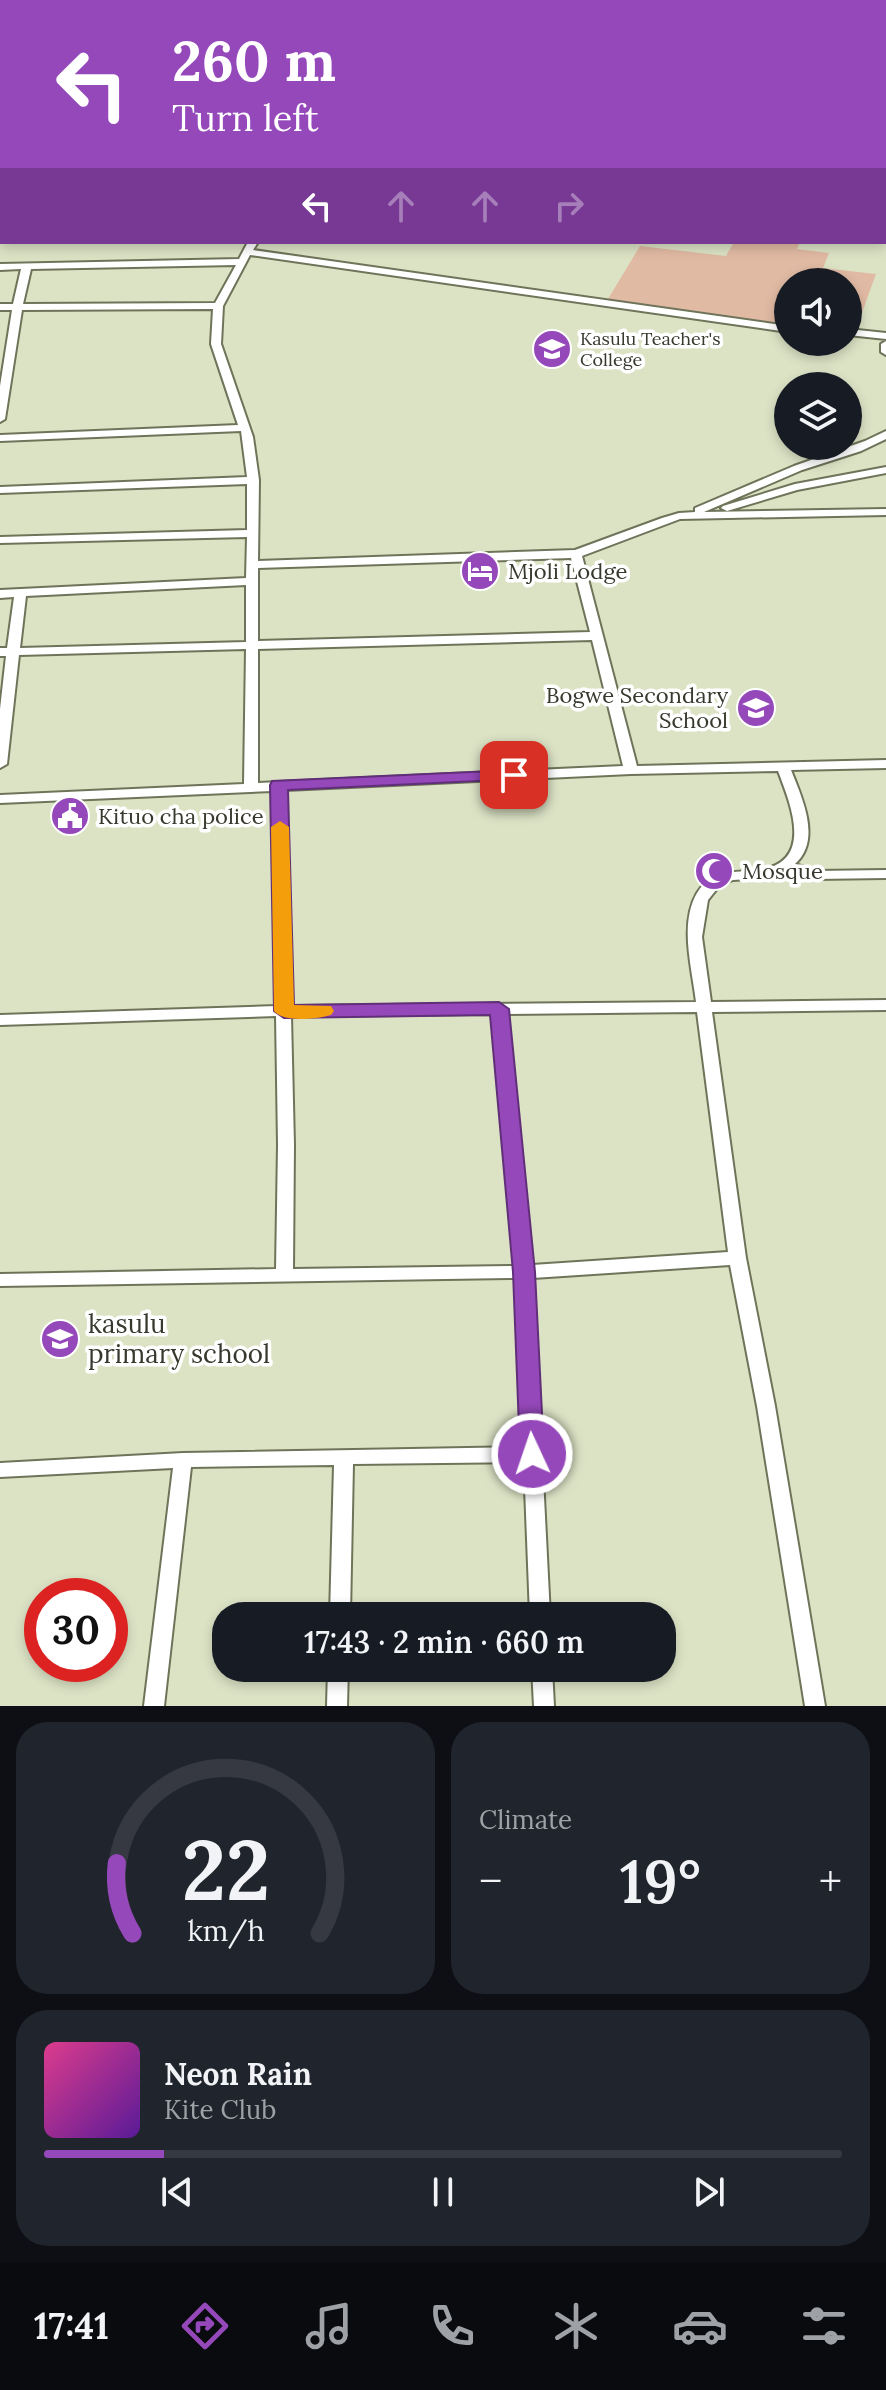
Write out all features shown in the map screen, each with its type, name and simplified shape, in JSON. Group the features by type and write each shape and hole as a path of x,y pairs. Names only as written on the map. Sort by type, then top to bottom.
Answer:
{"street":[{"path":"247,252 218,306 216,344 244,428 253,480 251,786"},
{"path":"0,267 247,252 774,327"},
{"path":"0,419 13,350 16,307 27,266"},
{"path":"0,307 218,306"},
{"path":"862,333 886,336"},
{"path":"886,344 886,352"},
{"path":"0,438 244,428"},
{"path":"862,446 886,434"},
{"path":"251,565 576,554 653,523 726,502 794,469 823,460"},
{"path":"772,495 827,460"},
{"path":"685,514 741,505 795,487 886,470"},
{"path":"0,490 253,480"},
{"path":"685,514 886,512"},
{"path":"0,540 251,533"},
{"path":"576,554 631,770"},
{"path":"0,594 251,581"},
{"path":"0,764 6,651 20,593"},
{"path":"6,651 596,636"},
{"path":"0,799 631,770 886,764"},
{"path":"784,768 803,823 804,839 786,866"},
{"path":"279,785 284,1011 284,1276"},
{"path":"815,1706 766,1406 737,1258 695,937 699,903 714,882 732,875 763,874 786,866 815,875 886,874"},
{"path":"0,1020 284,1011 886,1005"},
{"path":"499,1009 524,1272 539,1602"},
{"path":"0,1280 524,1272 737,1258"},
{"path":"0,1470 183,1460 532,1454"},
{"path":"340,1602 344,1457"},
{"path":"154,1706 183,1460"},
{"path":"337,1706 338,1682"},
{"path":"543,1682 544,1706"}],"shaded area":[{"path":"733,244 799,244 797,249 829,253 823,268 774,268 774,327 605,304 640,246 726,256"},
{"path":"862,272 876,274 862,313"}],"slow traffic":[{"path":"280,827 284,1011 324,1011"}],"place":[{"name":"Kasulu Teacher's College","path":"552,349"},
{"name":"Mjoli Lodge","path":"480,571"},
{"name":"Bogwe Secondary School","path":"756,708"},
{"name":"Kituo cha police","path":"70,816"},
{"name":"Mosque","path":"714,871"},
{"name":"kasulu primary school","path":"60,1339"}],"route":[{"path":"514,775 279,785 284,1011 499,1009 524,1272 532,1454"}]}
